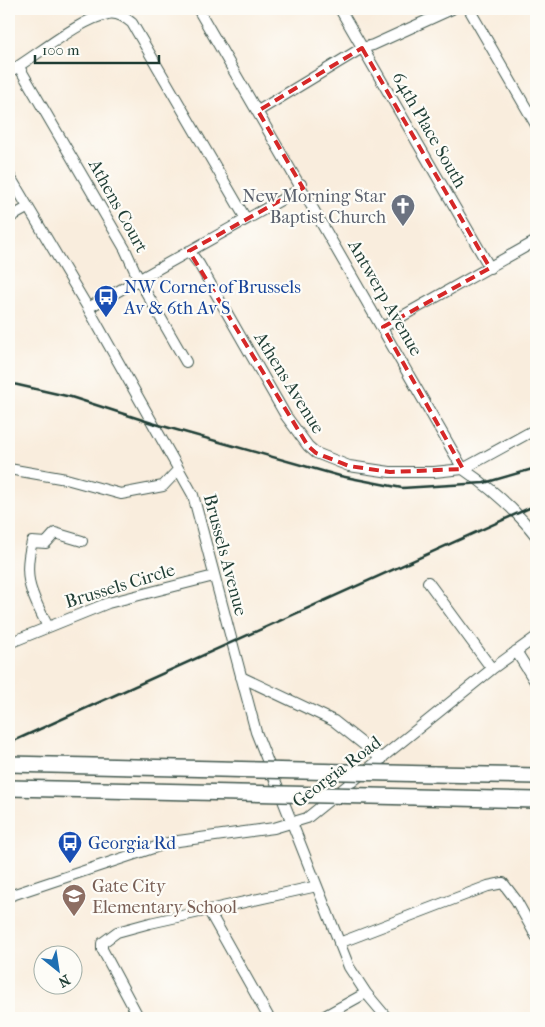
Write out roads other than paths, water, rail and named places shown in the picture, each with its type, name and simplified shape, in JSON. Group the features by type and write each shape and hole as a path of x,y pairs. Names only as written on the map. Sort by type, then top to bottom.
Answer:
{"highway":[{"path":"9,764 536,776"},
{"path":"9,788 536,800"}],"street":[{"name":"Antwerp Avenue","path":"198,9 301,184 463,469 484,483 515,510 536,536"},
{"name":"64th Place South","path":"340,9 490,268"},
{"path":"258,111 362,48 373,45 452,9"},
{"path":"469,9 536,125"},
{"path":"9,72 93,20 108,14 119,15 132,23 246,219"},
{"name":"Athens Court","path":"19,67 125,249 139,280 186,362"},
{"name":"Brussels Avenue","path":"9,176 88,308 193,495 256,732 349,967 366,993"},
{"path":"88,308 296,191 301,184"},
{"path":"9,218 27,208"},
{"path":"383,327 536,241"},
{"name":"Athens Avenue","path":"189,251 199,264 286,416 316,453 349,466 390,472 434,472 463,469"},
{"path":"463,469 536,429"},
{"path":"9,469 66,479 120,494 163,486 178,470"},
{"path":"48,627 29,589 27,574 32,542 46,543 55,533 82,541"},
{"name":"Brussels Circle","path":"9,644 108,603 214,576"},
{"path":"428,582 492,669"},
{"name":"Georgia Road","path":"9,896 171,842 292,824 307,818 492,669 536,637"},
{"path":"516,651 536,683"},
{"path":"241,677 334,721 382,759"},
{"path":"339,943 502,882 516,900 536,936"},
{"path":"139,1018 102,949 102,943 117,932 150,922 209,911 317,886"},
{"path":"209,911 269,1018"},
{"path":"321,1018 366,993 387,1018"}],"railway":[{"path":"9,383 71,397 152,423 340,476 402,488 484,483 536,468"},
{"path":"9,743 536,505"}],"place":[{"name":"New Morning Star Baptist Church","path":"403,227"},
{"name":"NW Corner of Brussels Av & 6th Av S","path":"106,318"},
{"name":"Georgia Rd","path":"70,864"},
{"name":"Gate City Elementary School","path":"74,917"}]}
